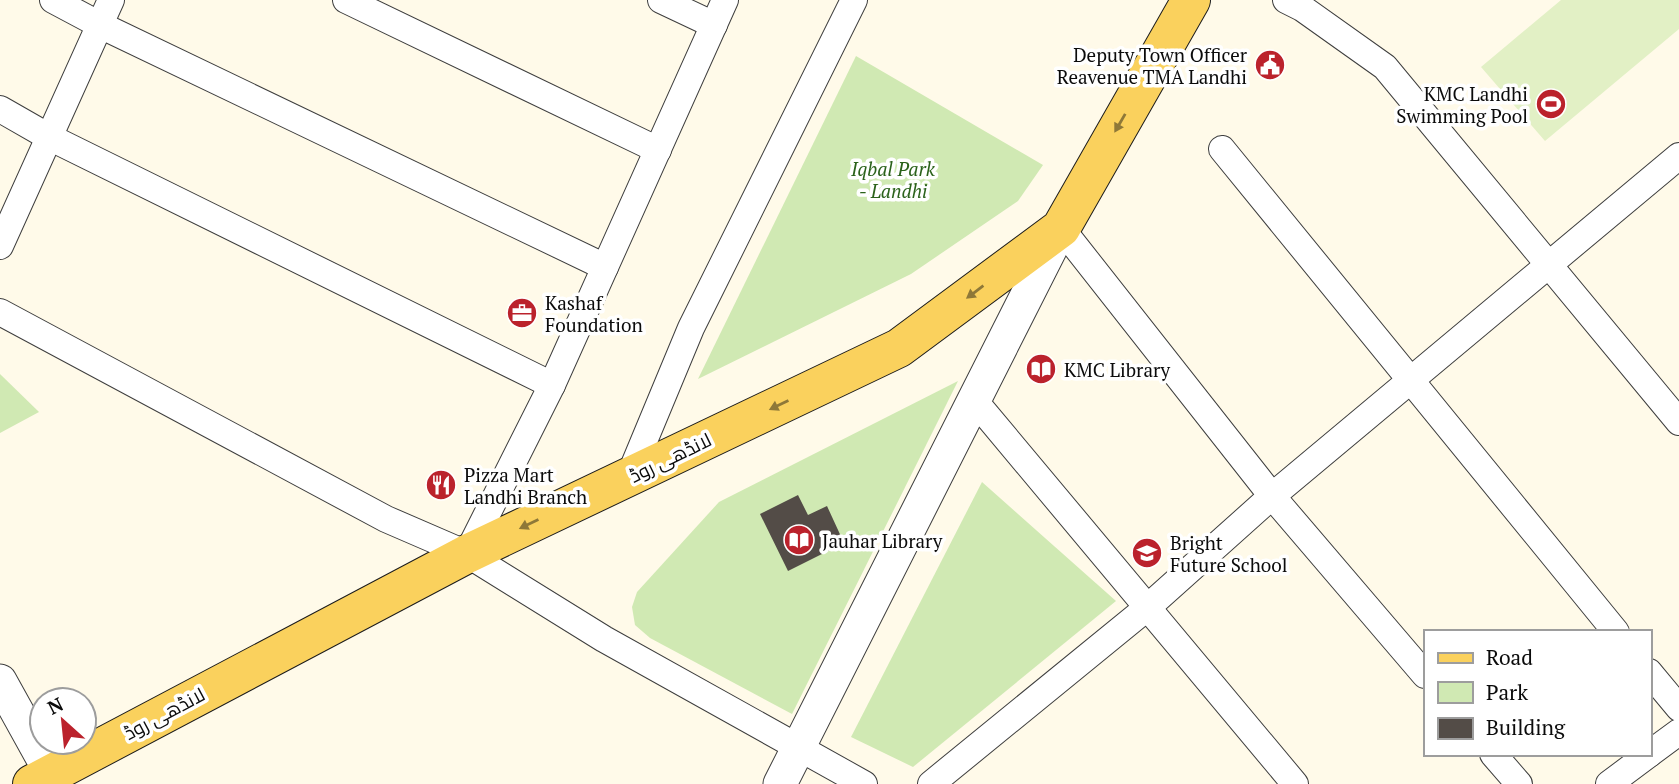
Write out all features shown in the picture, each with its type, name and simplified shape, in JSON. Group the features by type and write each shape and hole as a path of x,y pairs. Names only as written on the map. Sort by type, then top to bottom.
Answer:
{"main road":[{"name":"لانڈھی روڈ","path":"41,779 467,554 899,348 1061,228 1191,0"}],"street":[{"path":"53,0 605,267"},
{"path":"0,246 111,0"},
{"path":"346,0 657,150"},
{"path":"661,0 714,24"},
{"path":"467,554 552,385 725,0"},
{"path":"629,477 691,328 854,0"},
{"path":"1286,0 1302,8 1385,67 1679,422"},
{"path":"0,109 49,137 552,385"},
{"path":"1222,149 1614,630"},
{"path":"931,784 1148,607 1272,496 1679,156"},
{"path":"780,784 1061,228 1272,496 1424,674"},
{"path":"0,312 387,519 467,554 604,639 864,784"},
{"path":"974,400 1295,784"},
{"path":"1651,674 1679,708"},
{"path":"0,681 41,779"},
{"path":"1651,753 1679,732"},
{"path":"1495,756 1518,784"},
{"path":"1610,784 1646,756"}],"green space":[{"name":"KMC Landhi Swimming Pool","path":"1561,0 1679,0 1679,29 1545,141 1481,67"},
{"name":"Iqbal Park - Landhi","path":"856,56 1043,165 1018,201 911,274 698,379"},
{"path":"0,374 39,412 0,433"},
{"path":"958,381 792,714 650,638 635,625 632,607 637,592 719,502"},
{"path":"982,482 1116,601 913,767 851,737"}],"building":[{"path":"798,495 808,515 827,506 844,543 788,571 760,514"}],"place":[{"name":"Deputy Town Officer Reavenue TMA Landhi","path":"1270,65"},
{"name":"KMC Landhi Swimming Pool","path":"1551,104"},
{"name":"Kashaf Foundation","path":"522,313"},
{"name":"KMC Library","path":"1041,369"},
{"name":"Pizza Mart Landhi Branch","path":"441,485"},
{"name":"Jauhar Library","path":"799,540"},
{"name":"Bright Future School","path":"1147,553"}]}
